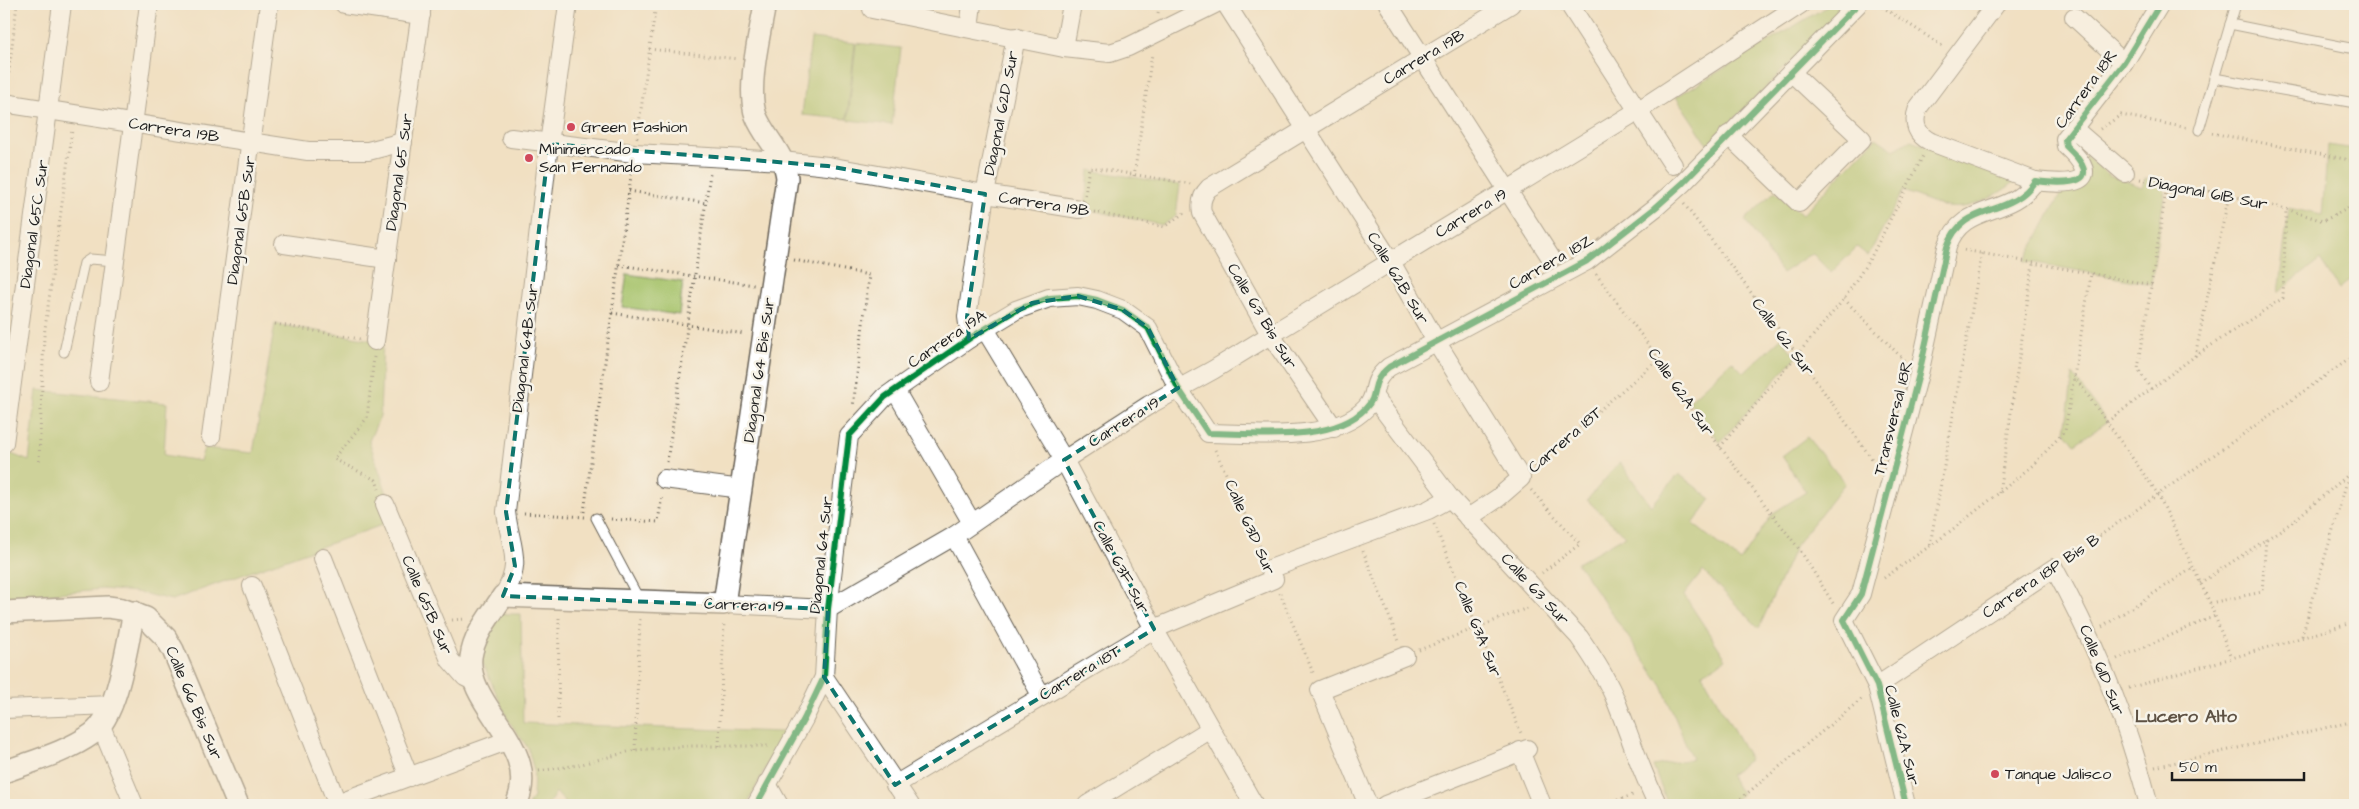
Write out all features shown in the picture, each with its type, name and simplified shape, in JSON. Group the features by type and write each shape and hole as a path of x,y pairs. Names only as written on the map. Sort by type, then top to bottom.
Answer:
{"street":[{"name":"Diagonal 65C Sur","path":"4,443 62,4"},
{"path":"99,382 149,4"},
{"name":"Diagonal 65B Sur","path":"211,437 269,4"},
{"path":"344,4 422,9"},
{"name":"Diagonal 64B Sur","path":"475,682 471,668 473,648 479,632 511,582 515,566 514,545 506,512 549,144 568,4"},
{"name":"Diagonal 64 Bis Sur","path":"724,604 787,178 782,161 756,116 752,95 765,4"},
{"path":"969,28 972,4"},
{"path":"1064,48 1072,4"},
{"path":"872,6 1064,48 1110,53 1128,47 1215,4"},
{"name":"Calle 62B Sur","path":"1226,4 1304,129 1391,262 1436,342 1521,478"},
{"path":"1388,4 1552,258"},
{"name":"Carrera 19B","path":"1205,193 1304,129 1511,4"},
{"path":"1569,4 1673,165"},
{"name":"Carrera 19","path":"503,596 828,609 954,536 1064,460 1178,388 1213,370 1639,110 1801,4"},
{"name":"Carrera 18Z","path":"1208,433 1295,434 1320,432 1334,428 1365,409 1374,397 1374,385 1379,375 1389,367 1586,261 1674,191 1858,4"},
{"path":"1947,247 1952,233 1959,224 1968,218 2012,202 2027,192 2035,181 1931,142 1921,137 1915,124 1918,108 1996,4"},
{"name":"Carrera 18R","path":"2035,181 2071,183 2079,181 2083,176 2082,162 2066,146 2065,139 2079,133 2160,4"},
{"name":"Diagonal 65 Sur","path":"376,341 422,9"},
{"path":"2074,17 2124,63"},
{"name":"Diagonal 62D Sur","path":"978,334 967,316 985,194 1016,37"},
{"path":"1728,135 1799,203 1862,139 1791,72"},
{"name":"Carrera 19B","path":"4,103 308,151 368,151 403,142"},
{"path":"2079,133 2125,173"},
{"name":"Carrera 19B","path":"512,138 634,153 782,161 828,166 1081,209"},
{"name":"Calle 63 Bis Sur","path":"1205,193 1202,213 1270,334 1334,428"},
{"path":"284,244 387,259"},
{"name":"Transversal 18R","path":"1861,594 1919,374 1947,247"},
{"name":"Carrera 19A","path":"849,436 885,397 895,390 978,334 1032,303 1049,298 1078,296 1097,300 1123,310 1148,328 1178,388"},
{"name":"Calle 63F Sur","path":"978,334 1064,460 1154,629 1254,805"},
{"path":"1178,388 1208,433"},
{"path":"895,390 972,523"},
{"name":"Calle 63 Sur","path":"1374,397 1450,498 1547,600 1579,637 1597,663 1616,700 1650,790 1658,805"},
{"name":"Diagonal 64 Sur","path":"824,677 828,609 849,436"},
{"name":"Carrera 18T","path":"1468,518 1498,498 1521,478"},
{"path":"664,479 742,489"},
{"name":"Carrera 18T","path":"895,785 1154,629 1272,574 1358,537 1428,510 1450,498"},
{"name":"Calle 65B Sur","path":"385,504 450,660 465,677 475,682 509,740 521,773 522,785 516,805"},
{"path":"954,536 1041,696"},
{"path":"323,558 409,777"},
{"name":"Calle 61D Sur","path":"2054,568 2089,636 2112,693 2140,770 2149,805"},
{"name":"Carrera 18P Bis B","path":"1877,686 2054,568"},
{"path":"252,586 337,803 509,740"},
{"path":"1844,620 1861,594"},
{"path":"4,612 108,607 134,612 113,705 101,726 93,734 76,744 4,772"},
{"name":"Calle 66 Bis Sur","path":"134,612 156,626 173,650 238,805"},
{"name":"Calle 62A Sur","path":"1844,620 1877,686 1906,805"},
{"path":"1368,805 1320,690 1405,656"},
{"path":"756,805 824,677 910,805"},
{"path":"4,709 113,705"},
{"path":"101,726 134,805"},
{"path":"1087,805 1211,729"},
{"path":"1385,805 1524,750 1542,805"},
{"path":"767,784 779,805"}],"lane":[{"path":"2199,130 2236,4"},
{"path":"2230,24 2355,49"},
{"path":"2214,78 2355,103"},
{"path":"64,352 84,263 90,259 116,261"},
{"path":"596,518 641,602"}],"path":[{"path":"4,103 17,4"},
{"path":"583,517 656,4"},
{"path":"1134,176 1160,4"},
{"path":"1878,4 1957,56"},
{"path":"649,49 756,61"},
{"path":"39,461 44,336 74,114"},
{"path":"2079,133 2121,115 2355,161"},
{"path":"1720,447 1844,299 1871,257 1931,142"},
{"path":"658,522 713,158"},
{"path":"1081,209 1089,168 1134,176 1205,193"},
{"path":"2151,389 2138,369 2167,185"},
{"path":"629,191 706,203"},
{"path":"2195,356 2229,195"},
{"path":"2107,422 2195,356 2283,298 2286,209"},
{"path":"1947,247 2152,285"},
{"path":"1930,546 1982,253"},
{"path":"776,256 869,275 849,436"},
{"path":"1999,494 2033,264"},
{"path":"619,265 772,288"},
{"path":"1861,594 1930,546 1999,494 2034,464 2065,431 2091,274"},
{"path":"1844,299 1919,374"},
{"path":"612,313 764,337"},
{"path":"274,324 376,341 368,418 334,459 376,480 385,504"},
{"path":"2073,375 2158,494 2210,604 2231,658"},
{"path":"2200,583 2291,523 2355,472 2355,454"},
{"path":"2302,636 2348,477"},
{"path":"1521,478 1580,544 1530,582"},
{"path":"1358,537 1405,656 1547,600"},
{"path":"2210,604 2262,592 2266,539"},
{"path":"2089,636 2193,568"},
{"path":"558,719 559,598"},
{"path":"635,750 641,602"},
{"path":"719,746 724,604"},
{"path":"2101,666 2215,616"},
{"path":"434,621 489,618"},
{"path":"2112,693 2355,622"},
{"path":"1733,805 1877,686"},
{"path":"2140,770 2355,721"},
{"path":"521,773 578,766 635,750 719,746 789,746"},
{"path":"1603,805 1650,790"}],"highlighted area":[{"path":"549,144 828,166 985,194 967,317 969,339 1032,303 1078,296 1123,310 1148,328 1178,388 1064,460 1154,629 895,785 824,677 828,609 503,596 515,566 506,512"}],"green space":[{"path":"1831,4 1849,4 1708,145 1676,97"},
{"path":"811,38 855,43 847,119 802,115"},
{"path":"856,43 901,48 892,125 848,120"},
{"path":"1876,138 1894,150 1911,140 2017,180 1983,201 1973,205 1953,208 1903,191 1868,256 1857,247 1831,273 1812,253 1782,273 1745,220 1775,191 1802,215"},
{"path":"2328,145 2355,149 2355,276 2339,289 2320,260 2278,293 2289,208 2322,215"},
{"path":"2085,155 2109,175 2142,187 2145,178 2166,182 2151,284 2025,261 2061,193 2074,191 2083,185"},
{"path":"1089,170 1180,185 1176,216 1163,225 1085,209"},
{"path":"627,274 683,282 679,315 622,307"},
{"path":"275,324 383,342 380,416 369,441 396,520 172,600 136,592 102,589 4,598 4,451 29,461 37,390 167,403 164,455 200,461 204,448 253,453"},
{"path":"1781,338 1796,357 1720,442 1689,401 1732,361 1744,373"},
{"path":"2073,375 2107,422 2075,444 2065,431"},
{"path":"1807,437 1845,483 1796,545 1759,628 1703,571 1684,595 1726,659 1702,674 1750,759 1730,775 1742,794 1728,805 1668,805 1653,766 1692,759 1662,686 1577,563 1625,536 1587,500 1620,462 1651,506 1679,474 1711,499 1693,524 1740,561 1773,513 1806,492 1782,456"},
{"path":"501,614 521,614 523,723 783,732 747,805 567,805 556,792 548,805 528,805 533,797 534,771 528,748 508,720 481,659 486,638"}],"cycle path":[{"path":"756,805 804,719 824,677 828,609 849,436 885,397 970,338 1016,310 1049,298 1078,296 1097,300 1123,310 1148,328 1178,388 1208,433 1292,434 1313,432 1333,427 1351,419 1366,408 1373,398 1376,383 1389,367 1587,261 1655,208 1683,183 1858,4"},
{"path":"1906,805 1877,686 1844,620 1861,594 1919,374 1947,247 1954,233 1964,223 1975,216 2013,201 2025,193 2035,181 2060,183 2079,180 2083,175 2084,168 2066,146 2065,139 2124,63 2160,4"}],"place":[{"name":"Green Fashion","path":"571,127"},
{"name":"Minimercado San Fernando","path":"529,158"},
{"name":"Tanque Jalisco","path":"1995,774"}],"district":[{"name":"Lucero Alto","path":"2186,716"}]}
